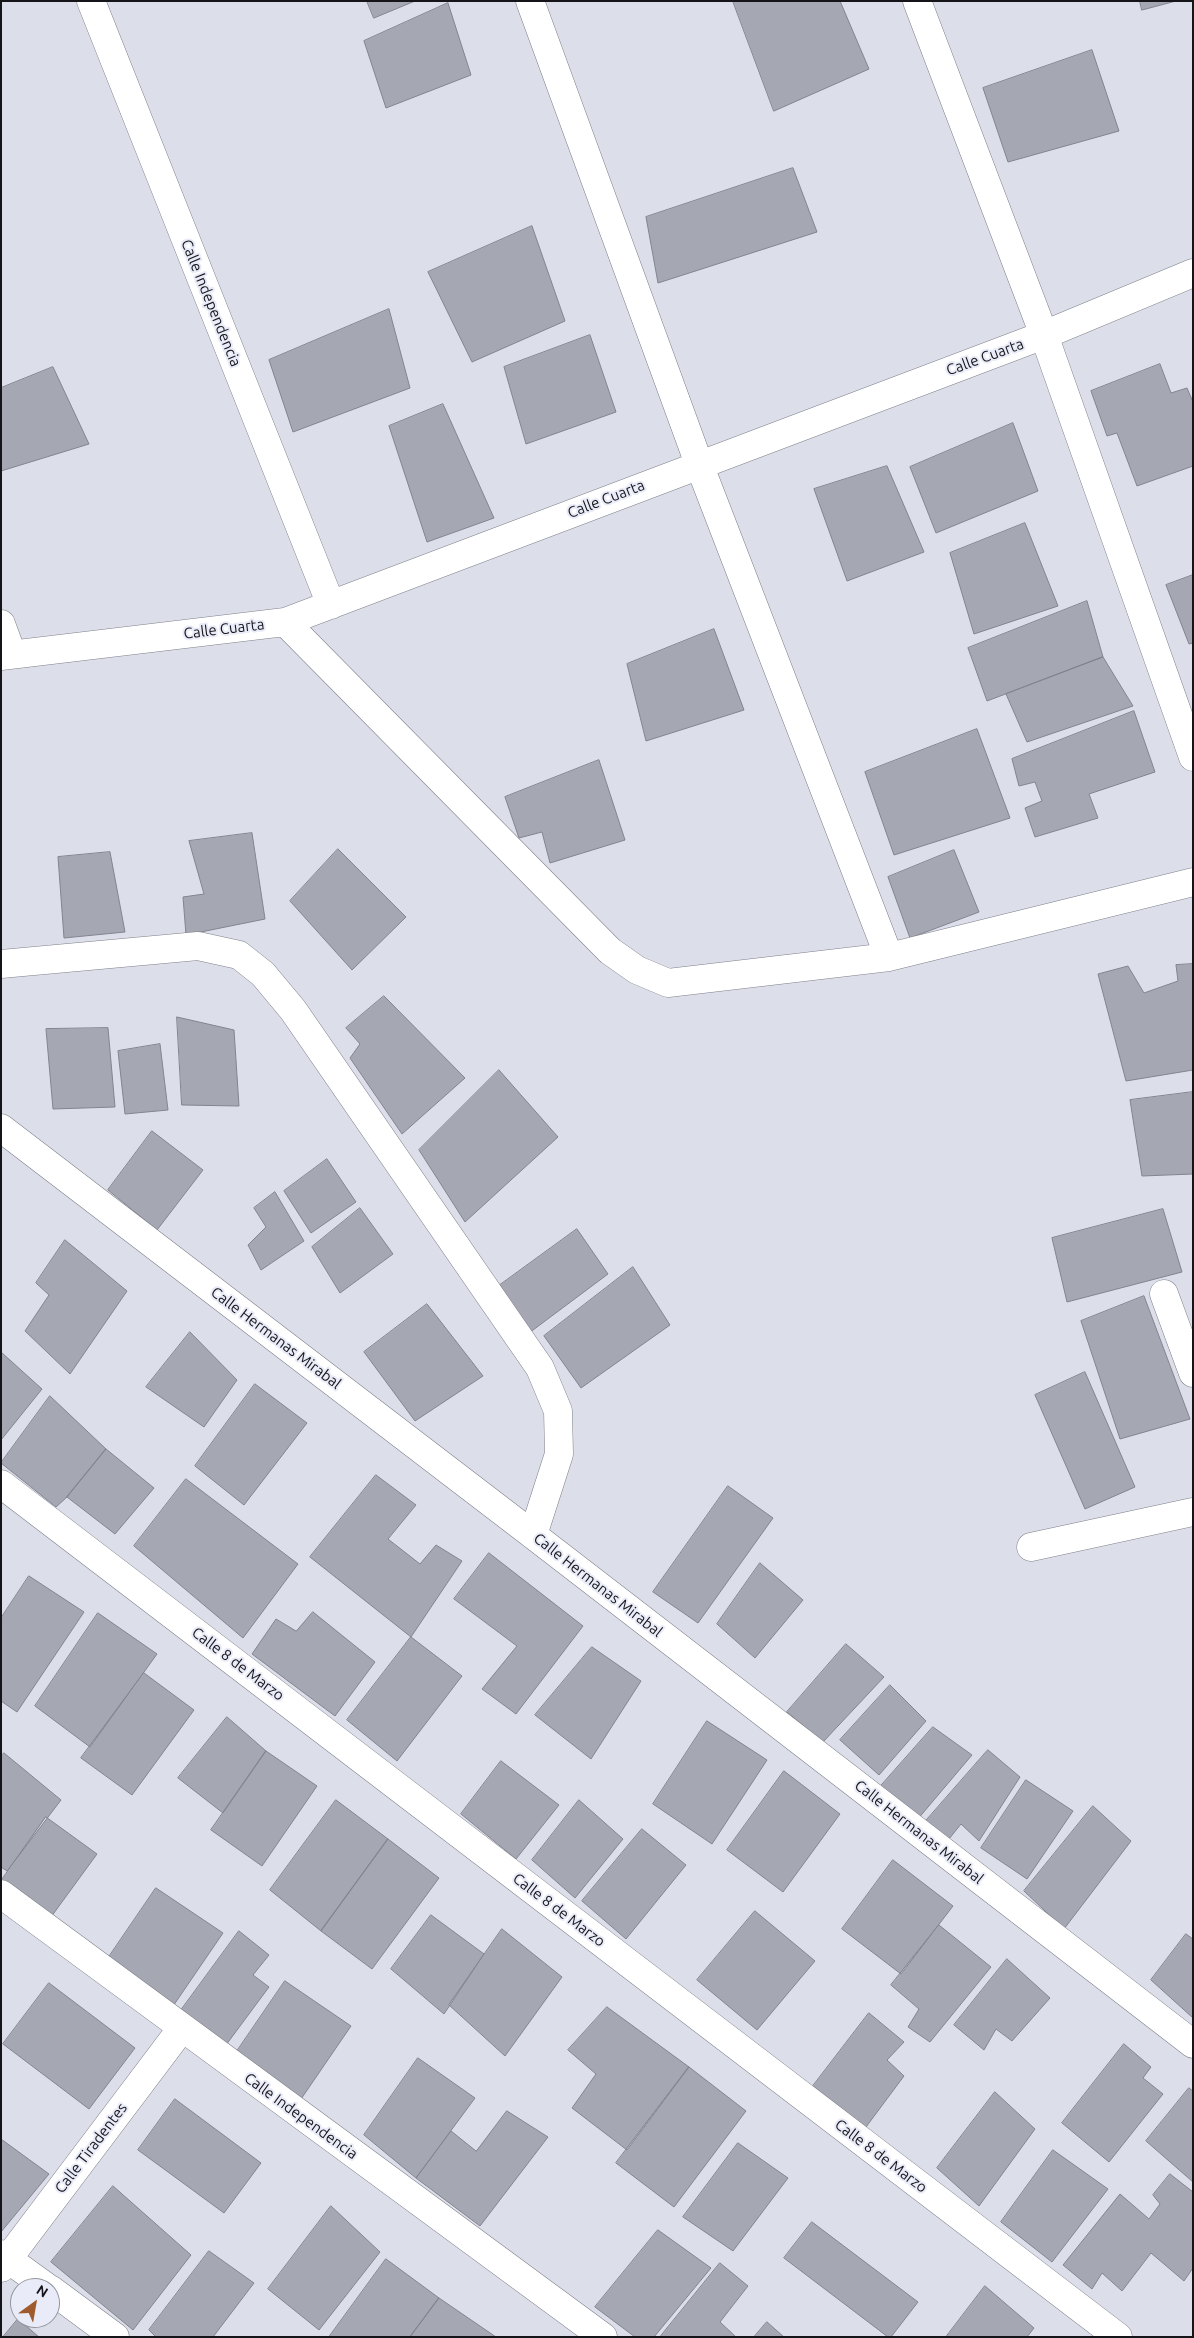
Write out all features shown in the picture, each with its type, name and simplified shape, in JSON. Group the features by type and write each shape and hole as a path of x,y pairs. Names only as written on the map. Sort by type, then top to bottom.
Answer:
{"street":[{"name":"Calle Independencia","path":"91,1 331,605"},
{"path":"530,1 699,464 889,957"},
{"path":"917,1 1044,335 1193,757"},
{"name":"Calle Cuarta","path":"7,655 285,622 1044,335 1193,273"},
{"path":"285,622 610,951 637,970 668,983 889,957 1193,882"},
{"path":"1,624 7,655"},
{"path":"1,964 198,946 239,955 263,974 293,1010 540,1368 558,1411 559,1454 533,1535"},
{"name":"Calle Hermanas Mirabal","path":"1,1128 1193,2044"},
{"path":"1164,1294 1193,1373"},
{"name":"Calle 8 de Marzo","path":"1,1484 1118,2337"},
{"path":"1031,1547 1193,1512"},
{"name":"Calle Independencia","path":"1,1894 602,2337"},
{"name":"Calle Tiradentes","path":"3,2260 182,2028"},
{"path":"3,2260 32,2278"},
{"path":"60,2297 115,2337"}],"building":[{"path":"367,1 415,1 374,18"},
{"path":"733,1 840,1 869,69 774,111"},
{"path":"1140,1 1176,1 1142,10"},
{"path":"448,3 471,75 386,108 364,41"},
{"path":"1092,50 1119,131 1008,162 983,88"},
{"path":"793,168 817,232 658,283 646,217"},
{"path":"532,226 565,321 472,362 428,272"},
{"path":"389,309 410,388 293,432 269,360"},
{"path":"590,335 616,412 526,444 504,367"},
{"path":"1160,364 1171,393 1187,388 1193,402 1193,466 1137,486 1117,433 1107,436 1091,391"},
{"path":"53,367 89,444 1,471 1,388"},
{"path":"443,404 494,518 427,542 389,426"},
{"path":"1013,423 1038,491 936,533 910,467"},
{"path":"887,466 924,552 847,581 814,489"},
{"path":"1025,523 1058,606 974,634 950,553"},
{"path":"1193,575 1193,643 1189,644 1166,585"},
{"path":"1087,601 1103,657 987,701 968,648"},
{"path":"714,629 744,710 646,741 627,664"},
{"path":"1103,657 1133,706 1027,742 1006,694"},
{"path":"1134,711 1155,772 1089,794 1098,818 1035,837 1025,808 1042,801 1035,782 1019,786 1012,759"},
{"path":"977,729 1010,818 894,855 865,772"},
{"path":"599,760 625,840 550,863 542,832 519,838 505,797"},
{"path":"252,833 265,919 186,935 183,897 204,894 189,841"},
{"path":"338,849 406,917 352,970 290,901"},
{"path":"954,850 979,912 910,938 888,877"},
{"path":"110,852 125,932 64,938 58,857"},
{"path":"1193,964 1193,1070 1126,1081 1098,974 1128,966 1144,993 1178,981 1176,965"},
{"path":"384,996 465,1078 402,1134 350,1058 360,1044 346,1028"},
{"path":"177,1017 234,1030 239,1106 182,1105"},
{"path":"108,1028 115,1107 53,1109 46,1029"},
{"path":"160,1044 168,1110 125,1114 118,1051"},
{"path":"499,1070 558,1137 465,1222 419,1150"},
{"path":"1193,1092 1193,1174 1142,1176 1130,1100"},
{"path":"152,1131 203,1170 157,1230 108,1190"},
{"path":"327,1159 356,1202 311,1233 284,1191"},
{"path":"275,1192 304,1241 261,1270 248,1245 266,1227 254,1208"},
{"path":"360,1208 393,1254 340,1293 312,1247"},
{"path":"1163,1209 1182,1272 1067,1302 1052,1238"},
{"path":"577,1229 608,1274 529,1333 500,1285"},
{"path":"65,1240 127,1291 70,1374 25,1331 49,1295 36,1283"},
{"path":"633,1267 670,1325 581,1388 544,1336"},
{"path":"1144,1296 1190,1419 1120,1439 1081,1321"},
{"path":"427,1304 483,1376 415,1421 364,1352"},
{"path":"190,1332 237,1380 204,1427 146,1387"},
{"path":"1,1352 42,1389 1,1440"},
{"path":"1085,1372 1135,1487 1085,1509 1035,1395"},
{"path":"255,1384 307,1423 244,1505 195,1466"},
{"path":"50,1396 106,1449 67,1497 56,1507 1,1463"},
{"path":"106,1449 154,1488 115,1534 67,1497"},
{"path":"376,1475 416,1505 388,1539 420,1564 436,1545 462,1561 411,1637 310,1557"},
{"path":"186,1479 298,1564 243,1638 134,1546"},
{"path":"728,1486 773,1518 698,1623 653,1592"},
{"path":"489,1553 583,1626 516,1714 482,1689 517,1646 454,1599"},
{"path":"760,1563 803,1600 755,1658 717,1624"},
{"path":"29,1576 84,1612 17,1712 1,1701 1,1618"},
{"path":"313,1612 375,1662 335,1716 252,1654 276,1619 296,1631"},
{"path":"98,1613 157,1654 90,1747 35,1706"},
{"path":"411,1637 462,1676 397,1761 347,1720"},
{"path":"846,1644 884,1677 823,1742 787,1712"},
{"path":"592,1647 641,1681 591,1759 535,1715"},
{"path":"144,1673 194,1710 132,1795 81,1758"},
{"path":"890,1685 926,1721 879,1775 840,1740"},
{"path":"227,1717 266,1751 223,1813 178,1778"},
{"path":"707,1721 767,1760 712,1844 653,1804"},
{"path":"933,1727 972,1755 917,1820 879,1788"},
{"path":"988,1750 1020,1777 979,1841 961,1824 945,1844 924,1823"},
{"path":"266,1751 317,1786 262,1866 211,1830"},
{"path":"4,1753 61,1800 7,1871 1,1867 1,1756"},
{"path":"501,1761 559,1805 516,1859 461,1814"},
{"path":"784,1771 840,1814 783,1892 727,1850"},
{"path":"1026,1780 1073,1811 1027,1879 981,1848"},
{"path":"336,1800 388,1839 321,1931 270,1890"},
{"path":"579,1800 623,1839 575,1898 532,1860"},
{"path":"1093,1806 1131,1841 1064,1929 1024,1891"},
{"path":"46,1817 97,1854 51,1917 1,1881"},
{"path":"642,1829 686,1865 626,1939 582,1901"},
{"path":"388,1839 439,1878 372,1969 321,1931"},
{"path":"893,1860 953,1906 901,1974 842,1929"},
{"path":"156,1888 223,1933 167,2015 100,1970"},
{"path":"755,1911 815,1961 757,2030 697,1980"},
{"path":"431,1915 484,1954 444,2014 391,1969"},
{"path":"939,1925 991,1967 930,2042 908,2027 919,2009 891,1985"},
{"path":"502,1929 562,1977 505,2056 449,2005"},
{"path":"239,1931 269,1955 253,1975 269,1987 223,2049 179,2013"},
{"path":"1186,1934 1193,1939 1193,2018 1151,1980"},
{"path":"1007,1959 1050,1998 1012,2041 996,2029 984,2050 954,2025"},
{"path":"285,1981 351,2026 299,2102 233,2057"},
{"path":"49,1983 135,2048 89,2109 3,2044"},
{"path":"607,2007 689,2067 627,2150 572,2108 596,2074 568,2050"},
{"path":"869,2013 904,2042 887,2060 904,2076 866,2127 813,2086"},
{"path":"1124,2044 1151,2067 1143,2078 1163,2094 1109,2162 1062,2123"},
{"path":"418,2058 475,2098 416,2178 364,2135"},
{"path":"689,2067 746,2111 674,2207 616,2163"},
{"path":"1189,2088 1193,2091 1193,2182 1146,2141"},
{"path":"995,2092 1035,2129 979,2206 937,2168"},
{"path":"175,2099 261,2163 224,2213 138,2150"},
{"path":"507,2111 548,2137 480,2226 416,2178 451,2131 476,2151"},
{"path":"1,2139 49,2174 1,2232"},
{"path":"738,2143 788,2178 733,2251 683,2217"},
{"path":"1053,2150 1108,2189 1052,2262 1001,2222"},
{"path":"1170,2174 1193,2192 1193,2268 1184,2281 1151,2253 1122,2291 1102,2273 1092,2289 1063,2265 1120,2194 1149,2219 1160,2204 1153,2195"},
{"path":"113,2186 191,2255 133,2330 51,2262"},
{"path":"331,2206 380,2252 319,2330 268,2289"},
{"path":"812,2222 918,2302 891,2337 888,2337 784,2258"},
{"path":"658,2230 711,2268 654,2337 635,2337 595,2307"},
{"path":"209,2251 254,2283 213,2337 156,2337 149,2330"},
{"path":"386,2259 439,2298 410,2337 329,2337"},
{"path":"720,2263 748,2286 720,2322 736,2337 660,2337"},
{"path":"985,2286 1034,2328 1027,2337 946,2337"},
{"path":"439,2298 496,2337 410,2337"},
{"path":"767,2322 784,2337 754,2337"},
{"path":"10,2328 28,2328 39,2337 3,2337"}]}
